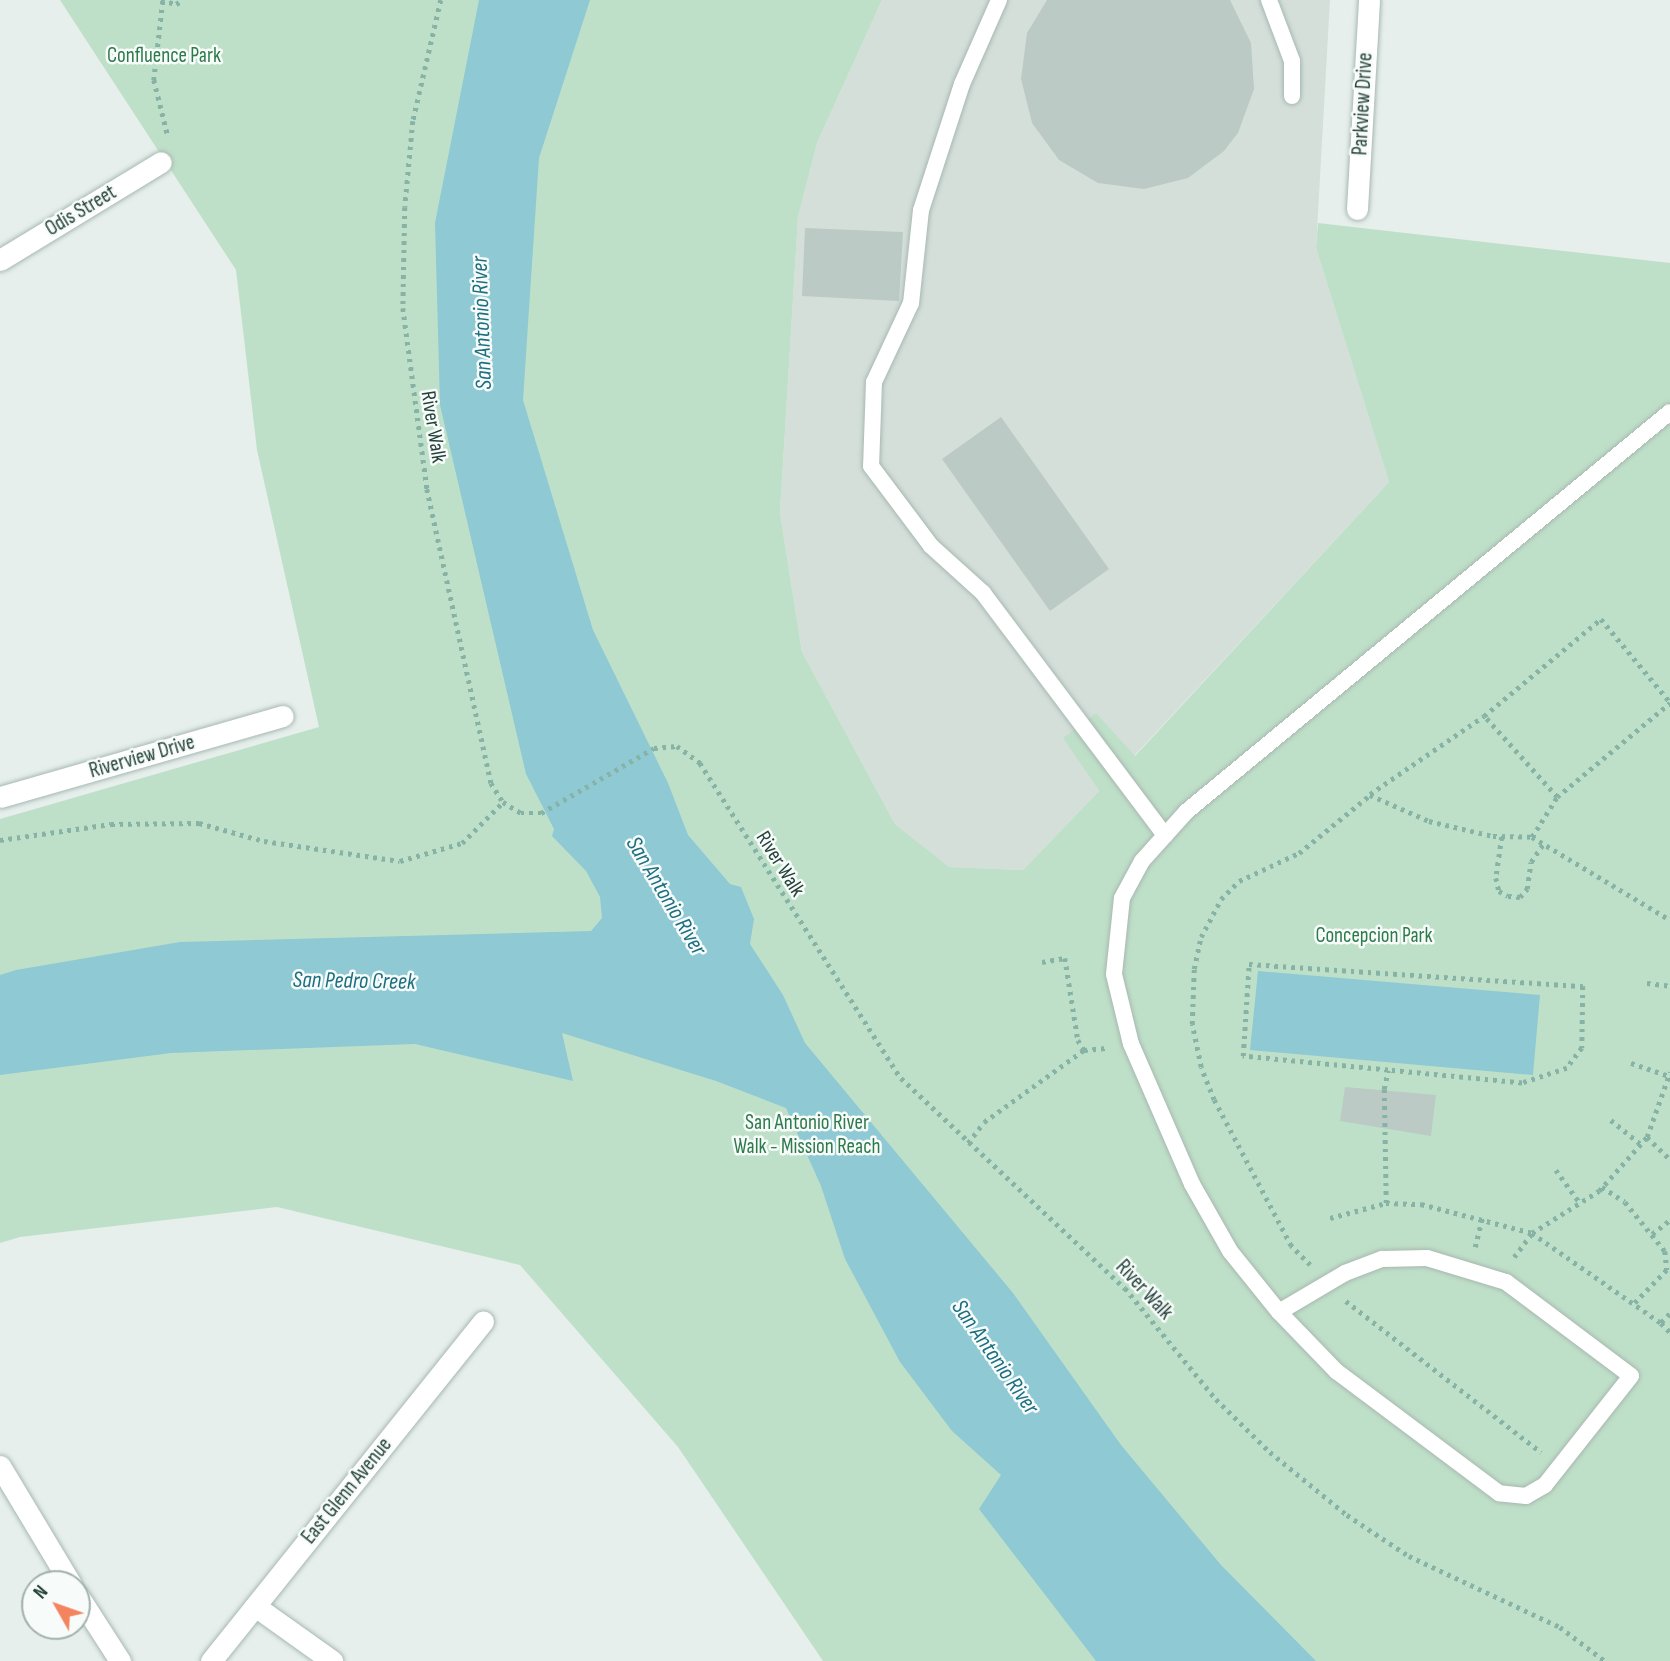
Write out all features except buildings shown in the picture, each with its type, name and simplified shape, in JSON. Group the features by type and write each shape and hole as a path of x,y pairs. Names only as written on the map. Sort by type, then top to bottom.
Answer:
{"street":[{"name":"Parkview Drive","path":"1357,209 1369,0"},
{"name":"Odis Street","path":"0,260 160,154"},
{"name":"Riverview Drive","path":"0,797 282,716"},
{"name":"East Glenn Avenue","path":"211,1661 483,1321"},
{"path":"0,1466 63,1570"},
{"path":"255,1606 332,1661"},
{"path":"91,1616 120,1661"}],"lane":[{"path":"999,0 962,84 921,210 912,303 874,382 872,466 931,546 983,593 1165,835"},
{"path":"1269,0 1292,61 1292,96"},
{"path":"1279,1312 1326,1284 1382,1259 1427,1258 1473,1268 1506,1282 1631,1376 1545,1485 1526,1496 1499,1493 1338,1373 1279,1312 1230,1251 1192,1184 1131,1044 1114,974 1116,925 1122,898 1142,861 1187,811 1670,412"}],"path":[{"path":"160,154 170,134 154,80 162,0 176,4 183,0"},
{"name":"River Walk","path":"441,0 413,121 405,207 403,308 427,489 491,783 503,802 521,813 541,813 654,748 677,746 700,763 901,1077 968,1143 1125,1288 1216,1399 1289,1468 1409,1556 1560,1627 1605,1661"},
{"path":"1532,837 1557,797 1670,703 1601,619 1484,716 1370,795 1299,853 1240,881 1230,890 1200,937 1194,969 1192,1024 1214,1100 1291,1246 1326,1284 1493,1411 1559,1468"},
{"path":"1484,716 1557,797"},
{"path":"1370,795 1429,821 1502,837 1532,837 1670,920"},
{"path":"0,840 111,824 198,823 264,841 400,861 462,843 503,802"},
{"path":"1502,837 1496,878 1499,891 1508,897 1520,897 1527,890 1531,862 1544,844"},
{"path":"1042,962 1057,956 1069,964 1078,1040 1084,1050"},
{"path":"1249,964 1583,986 1582,1048 1567,1069 1522,1083 1388,1070 1243,1056 1249,964"},
{"path":"1647,983 1670,986"},
{"path":"968,1143 984,1122 1084,1050 1131,1044"},
{"path":"1512,1260 1532,1233 1602,1187 1647,1138 1669,1074 1631,1063"},
{"path":"1386,1203 1384,1089 1388,1070"},
{"path":"1611,1120 1641,1144"},
{"path":"1647,1138 1670,1159"},
{"path":"1556,1170 1580,1203"},
{"path":"1602,1187 1625,1202 1665,1251 1669,1271 1634,1303"},
{"path":"1330,1218 1386,1203 1447,1207 1532,1233 1634,1303 1670,1332"},
{"path":"1474,1253 1482,1217"},
{"path":"1652,1234 1670,1220"},
{"path":"1661,1323 1670,1314"}],"shaded area":[{"path":"882,0 1330,0 1316,248 1389,482 1134,756 1063,737 1099,791 1023,870 948,867 895,824 802,652 780,513 798,217 817,143"}],"green space":[{"path":"60,0 882,0 817,143 798,217 780,513 802,652 895,824 949,867 1023,870 1099,791 1063,738 1096,713 1135,756 1389,482 1316,248 1318,223 1670,263 1670,1661 823,1661 678,1447 520,1265 277,1207 20,1237 0,1243 0,819 319,727 257,450 236,270"}],"water":[{"path":"479,0 590,0 539,158 523,400 593,630 668,783 688,835 730,884 741,887 754,919 750,944 783,995 805,1043 1013,1293 1121,1445 1221,1565 1316,1661 1096,1661 979,1509 1001,1475 952,1431 900,1362 845,1259 821,1186 786,1108 716,1081 562,1033 573,1081 415,1044 171,1053 0,1075 0,975 16,970 180,942 591,931 602,918 600,897 586,871 552,836 554,829 526,774 440,405 435,223"},
{"path":"1258,971 1540,995 1533,1075 1250,1050"}],"park label":[{"name":"Confluence Park","path":"164,56"},
{"name":"Concepcion Park","path":"1374,936"},
{"name":"San Antonio River Walk - Mission Reach","path":"807,1135"}],"water label":[{"name":"San Antonio River","path":"482,323"},
{"name":"San Antonio River","path":"666,896"},
{"name":"San Pedro Creek","path":"354,981"},
{"name":"San Antonio River","path":"995,1357"}]}
